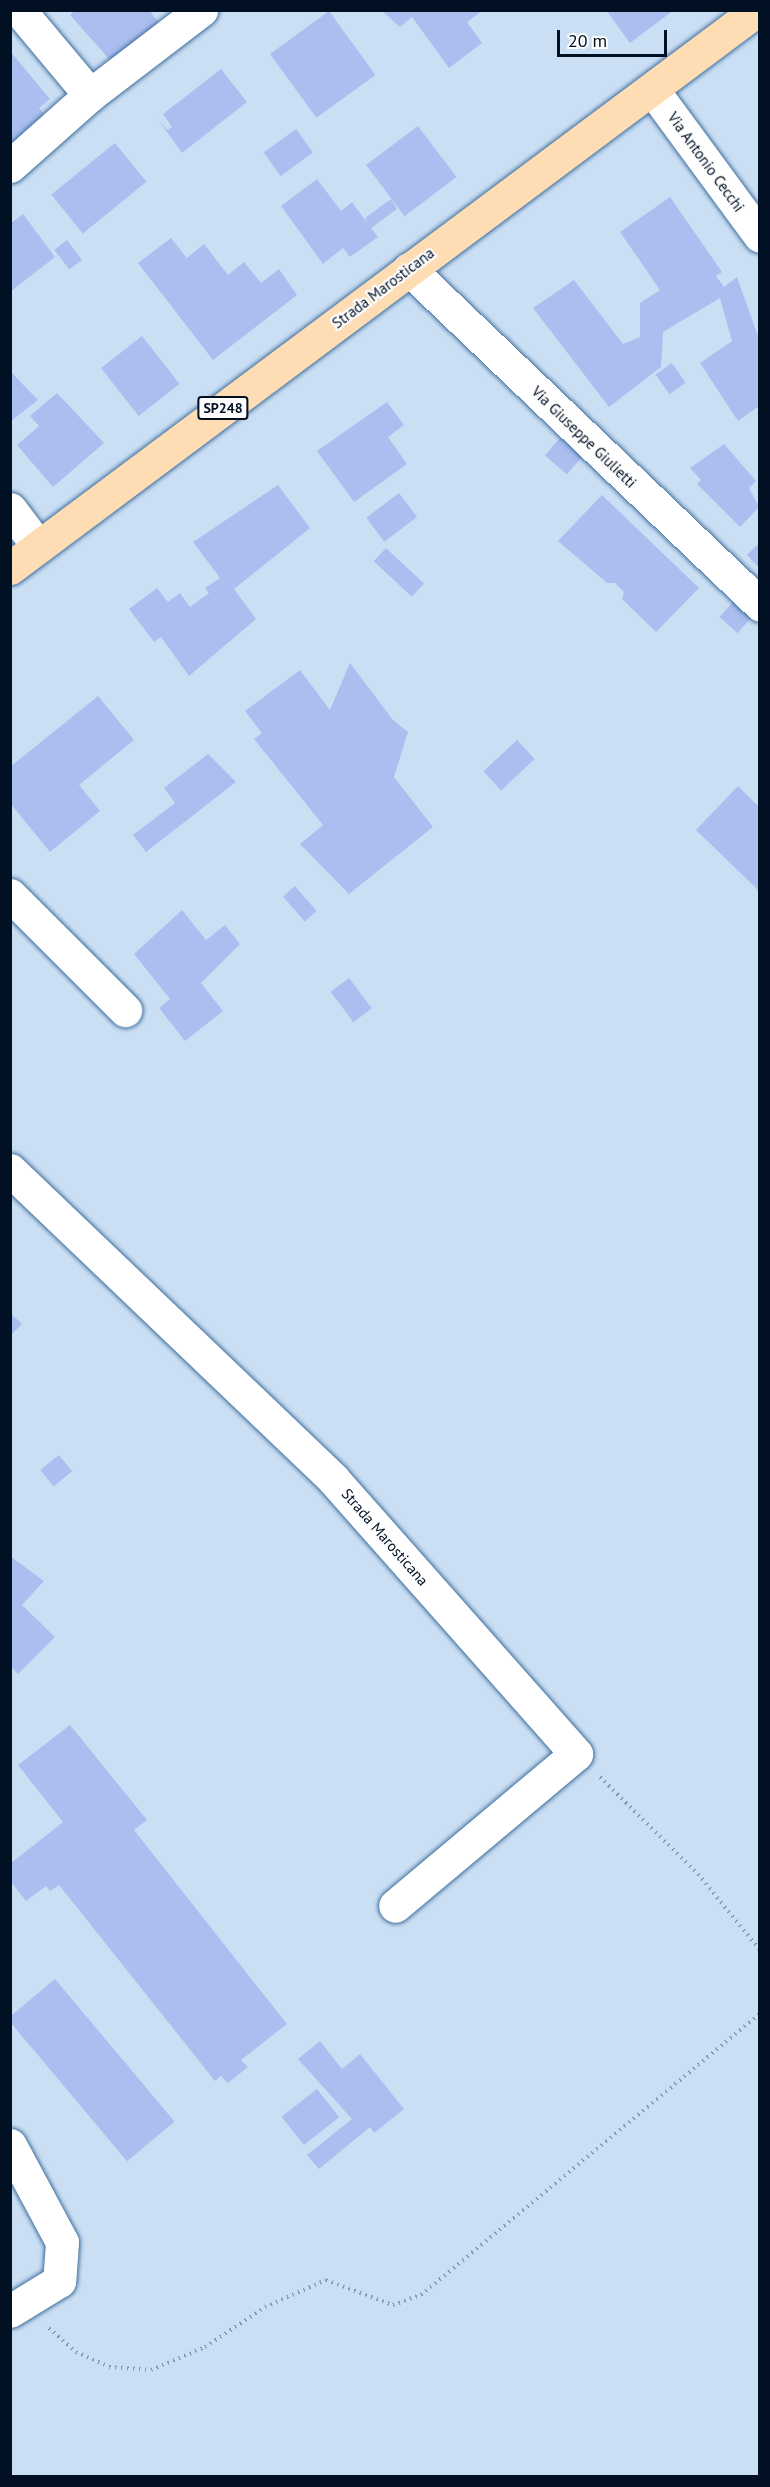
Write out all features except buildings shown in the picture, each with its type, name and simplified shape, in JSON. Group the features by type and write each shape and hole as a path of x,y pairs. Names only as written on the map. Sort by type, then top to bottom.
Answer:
{"main road":[{"name":"Strada Marosticana","path":"10,568 757,10"}],"street":[{"path":"19,10 90,95"},
{"path":"10,166 90,95 201,10"},
{"name":"Via Antonio Cecchi","path":"652,89 759,236"},
{"name":"Via Giuseppe Giulietti","path":"409,269 759,604"},
{"path":"10,510 38,546"},
{"path":"10,895 125,1010"},
{"name":"Strada Marosticana","path":"10,1170 333,1479 576,1754"},
{"path":"395,1906 576,1754"},
{"path":"10,2145 62,2241 59,2281 20,2305"}],"path":[{"path":"576,1754 698,1874 759,1950"},
{"path":"20,2305 76,2352 110,2367 151,2370 205,2348 265,2307 326,2280 393,2305 421,2295 759,2014"}]}
